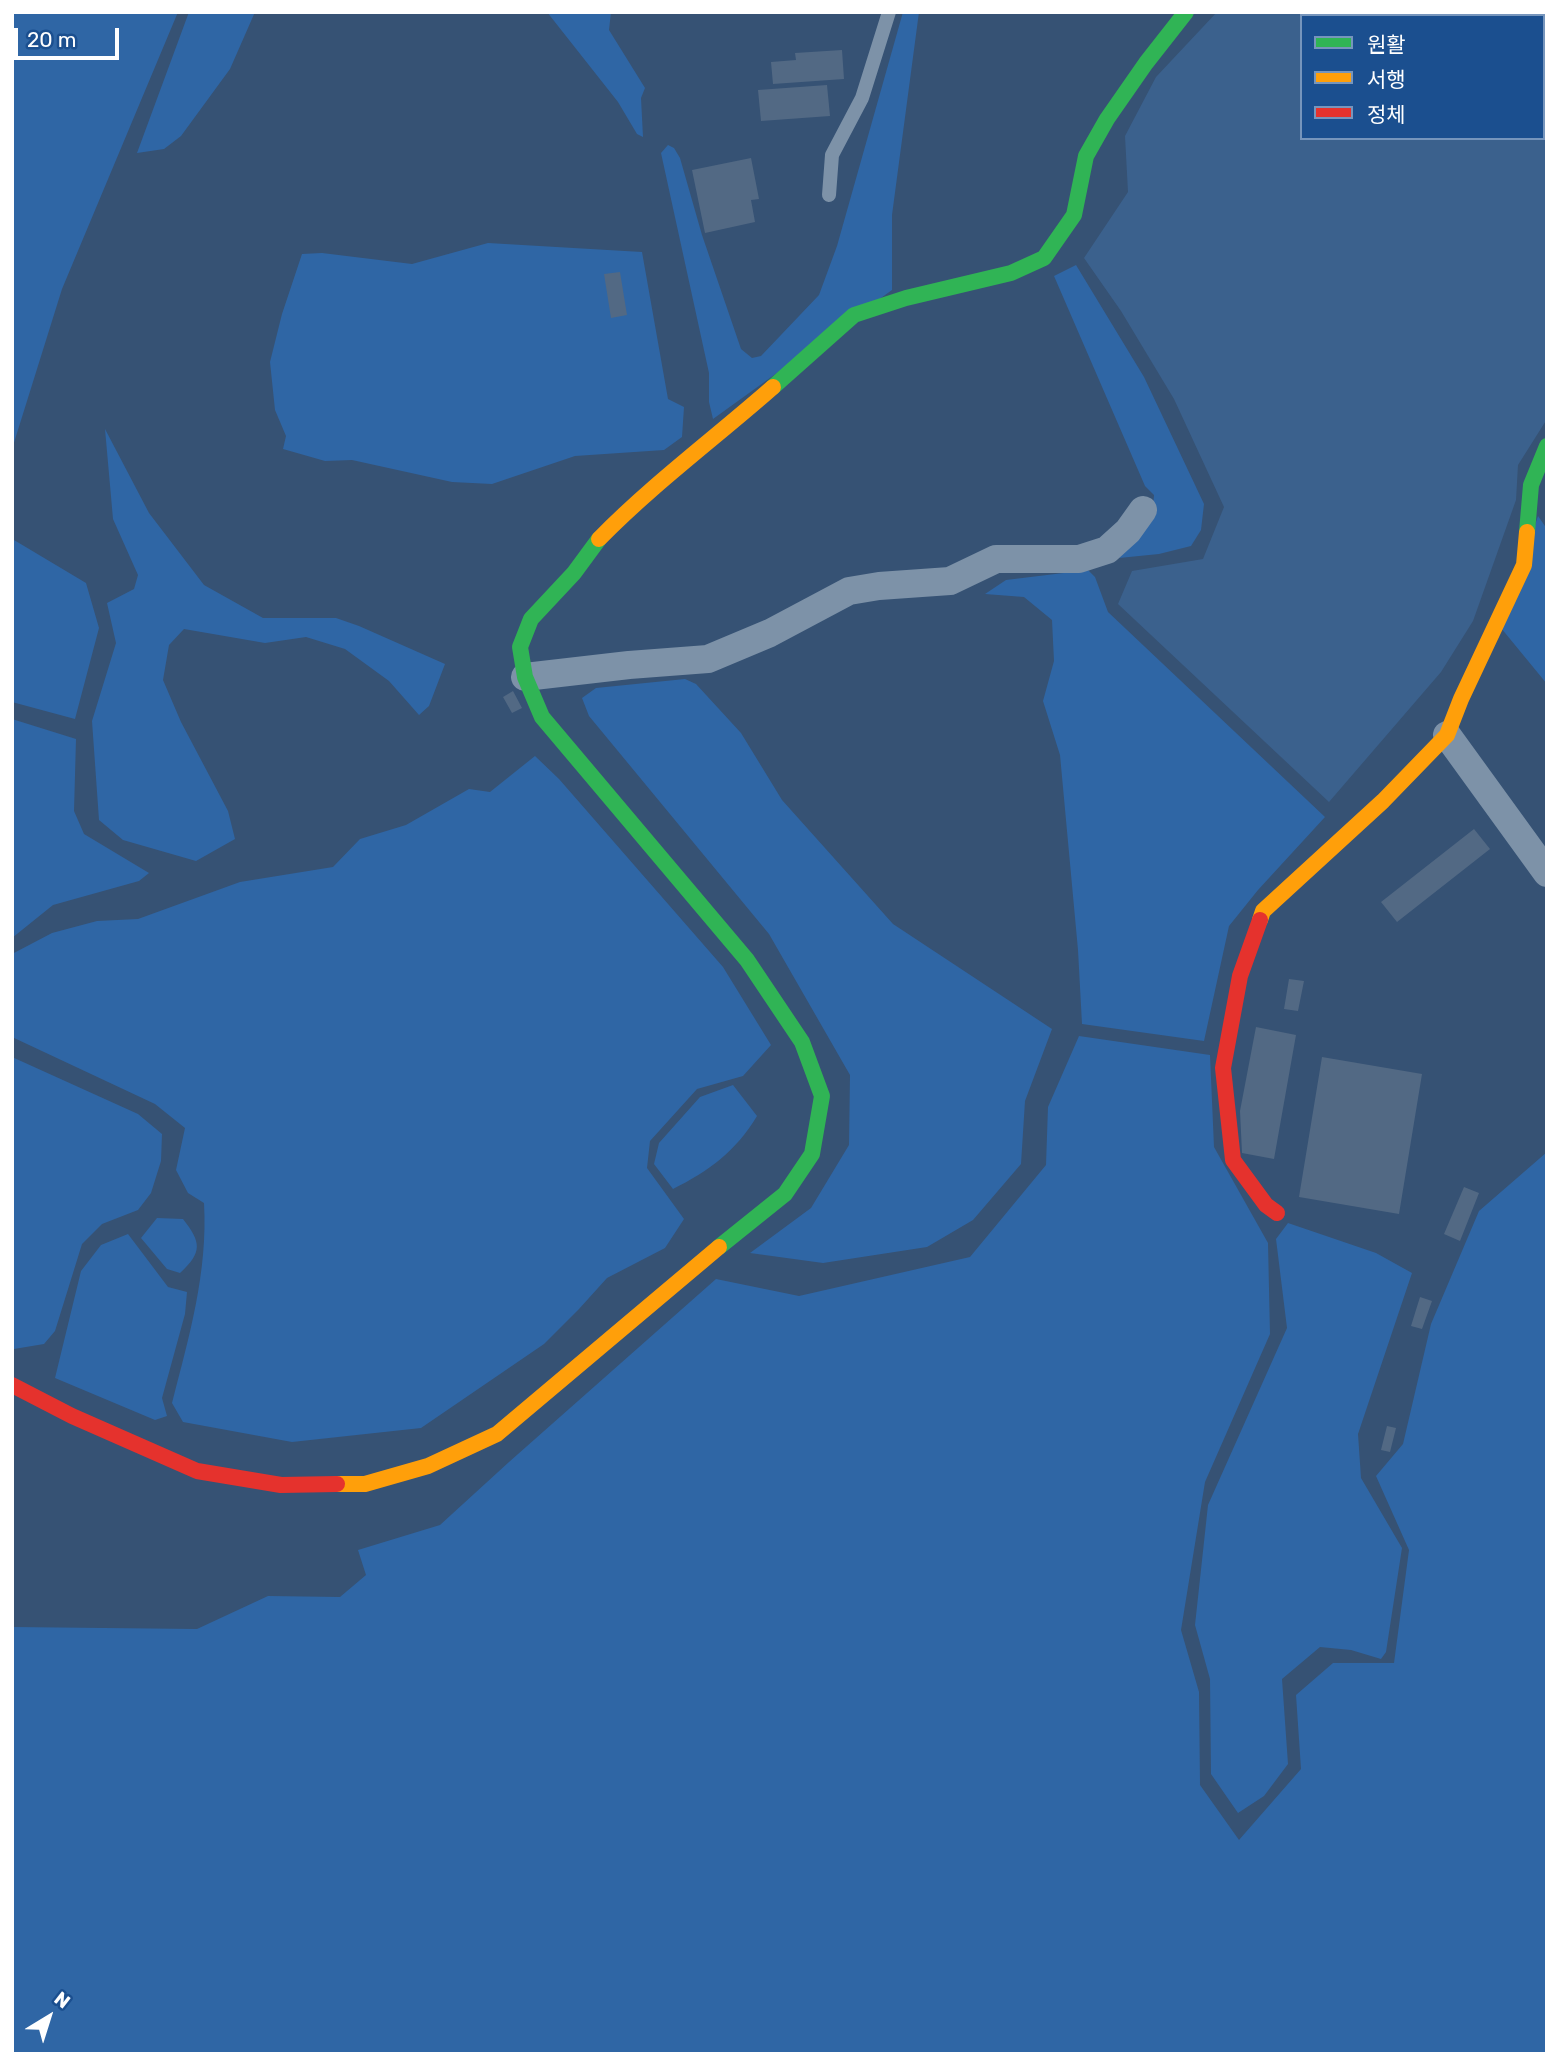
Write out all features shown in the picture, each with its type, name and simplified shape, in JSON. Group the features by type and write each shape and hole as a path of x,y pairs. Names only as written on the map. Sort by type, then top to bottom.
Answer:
{"street":[{"path":"12,1385 72,1416 197,1471 281,1485 365,1483 428,1466 497,1434 674,1283 785,1194 812,1154 822,1096 802,1042 747,960 542,718 525,677 520,647 531,619 574,573 598,538 641,497 723,431 854,315 906,298 1011,273 1044,258 1074,215 1086,156 1107,118 1186,12"},
{"path":"1278,1213 1266,1205 1233,1160 1223,1068 1240,976 1263,911 1383,801 1447,735 1461,699 1524,565 1531,485 1547,446"},
{"path":"525,677 708,659 769,633 849,591 878,586 950,581 996,559 1079,559 1107,550 1128,531 1143,510"},
{"path":"1447,735 1547,873"}],"lane":[{"path":"830,195 832,155 862,98 889,12"}],"shaded area":[{"path":"12,12 178,12 62,289 12,449"},
{"path":"189,12 255,12 230,69 181,136 164,149 137,153"},
{"path":"547,12 611,12 609,30 645,88 641,98 643,137 637,134 618,102"},
{"path":"903,12 919,12 892,215 892,290 713,419 709,402 709,373 661,153 668,145 674,148 680,158 702,235 741,349 752,358 761,356 819,295 837,246"},
{"path":"1217,12 1547,12 1547,419 1518,465 1516,500 1473,621 1441,672 1329,802 1118,604 1132,571 1203,559 1224,507 1174,399 1121,311 1084,258 1128,192 1125,136 1156,77"},
{"path":"488,243 642,252 668,399 684,407 682,437 664,450 575,456 492,484 452,482 352,460 325,461 283,449 286,436 275,410 270,362 282,314 302,254 322,253 412,264"},
{"path":"1076,265 1144,377 1204,504 1201,530 1191,546 1159,554 1119,558 1152,521 1154,495 1145,486 1054,276"},
{"path":"105,429 149,513 204,585 263,618 336,618 445,664 429,706 419,715 389,681 345,649 306,637 265,643 184,629 169,645 163,680 181,722 228,811 235,839 196,861 123,840 99,820 92,721 116,643 107,603 134,589 138,575 113,519"},
{"path":"12,509 14,540 86,583 99,628 75,719 12,702"},
{"path":"1538,516 1547,529 1547,684 1501,628"},
{"path":"1088,570 1095,577 1108,612 1325,817 1229,926 1204,1041 1082,1024 1060,755 1043,701 1054,661 1052,620 1024,597 985,594 1006,580"},
{"path":"685,679 696,684 741,733 782,800 893,924 1052,1029 1025,1101 1021,1164 973,1220 927,1247 823,1263 750,1253 811,1208 849,1145 850,1075 769,934 589,716 582,698 596,688"},
{"path":"12,719 76,739 74,811 84,834 149,873 139,881 53,905 12,938"},
{"path":"535,756 559,779 723,967 771,1045 743,1076 697,1089 650,1141 647,1168 684,1219 665,1248 607,1278 544,1344 421,1428 292,1442 183,1422 172,1403 196,1304 204,1229 204,1203 188,1193 176,1170 185,1128 155,1104 12,1037 12,954 52,933 97,921 138,919 240,882 333,867 360,839 406,825 469,789 490,792"},
{"path":"1079,1036 1210,1055 1214,1147 1268,1243 1270,1334 1205,1482 1181,1630 1199,1692 1200,1785 1239,1840 1301,1769 1296,1695 1333,1663 1394,1663 1409,1550 1376,1476 1403,1444 1431,1324 1479,1211 1547,1152 1547,2054 12,2054 12,1627 197,1629 268,1596 340,1597 366,1575 358,1550 440,1525 716,1279 799,1296 970,1257 1046,1165 1048,1107"},
{"path":"12,1057 138,1114 162,1134 161,1161 151,1193 138,1210 102,1224 82,1244 55,1331 44,1344 14,1349 12,1349"},
{"path":"733,1085 757,1116 740,1140 721,1159 673,1189 654,1164 659,1143 700,1097"},
{"path":"157,1218 183,1219 196,1241 193,1259 180,1273 167,1269 141,1238"},
{"path":"1288,1223 1376,1253 1412,1273 1358,1434 1361,1478 1402,1548 1386,1652 1381,1659 1351,1650 1320,1647 1282,1679 1288,1764 1264,1796 1238,1813 1211,1774 1210,1679 1195,1625 1208,1505 1287,1328 1276,1239"},
{"path":"128,1234 168,1287 187,1292 185,1314 162,1398 167,1416 155,1420 55,1378 81,1271 101,1245"}],"building":[{"path":"842,50 844,79 773,84 771,62 796,60 795,53"},
{"path":"827,85 830,116 761,121 758,90"},
{"path":"751,158 759,199 751,200 755,222 705,233 692,170"},
{"path":"620,272 627,315 611,318 604,274"},
{"path":"513,691 522,708 512,713 503,697"},
{"path":"1474,829 1490,849 1397,922 1381,902"},
{"path":"1289,979 1304,981 1298,1011 1284,1009"},
{"path":"1256,1027 1296,1035 1274,1159 1242,1153 1240,1111"},
{"path":"1322,1057 1422,1074 1399,1214 1299,1197"},
{"path":"1464,1187 1479,1193 1460,1241 1444,1234"},
{"path":"1420,1297 1432,1301 1422,1329 1411,1326"},
{"path":"1387,1426 1396,1428 1390,1452 1381,1450"}],"traffic: fast":[{"path":"773,387 854,315 906,298 1011,273 1044,258 1074,215 1086,156 1107,119 1186,12"},
{"path":"1527,532 1531,485 1547,446"},
{"path":"599,539 574,573 531,619 520,647 525,677 542,717 747,960 802,1042 822,1096 812,1154 785,1194 719,1247"}],"traffic: slow":[{"path":"599,539 662,480 773,387"},
{"path":"1260,920 1263,911 1383,801 1447,735 1461,699 1524,565 1527,532"},
{"path":"337,1484 365,1484 428,1466 497,1434 719,1247"}],"traffic: jam":[{"path":"1260,920 1240,976 1223,1068 1233,1160 1266,1205 1277,1213"},
{"path":"12,1385 72,1416 197,1471 281,1485 337,1484"}]}
